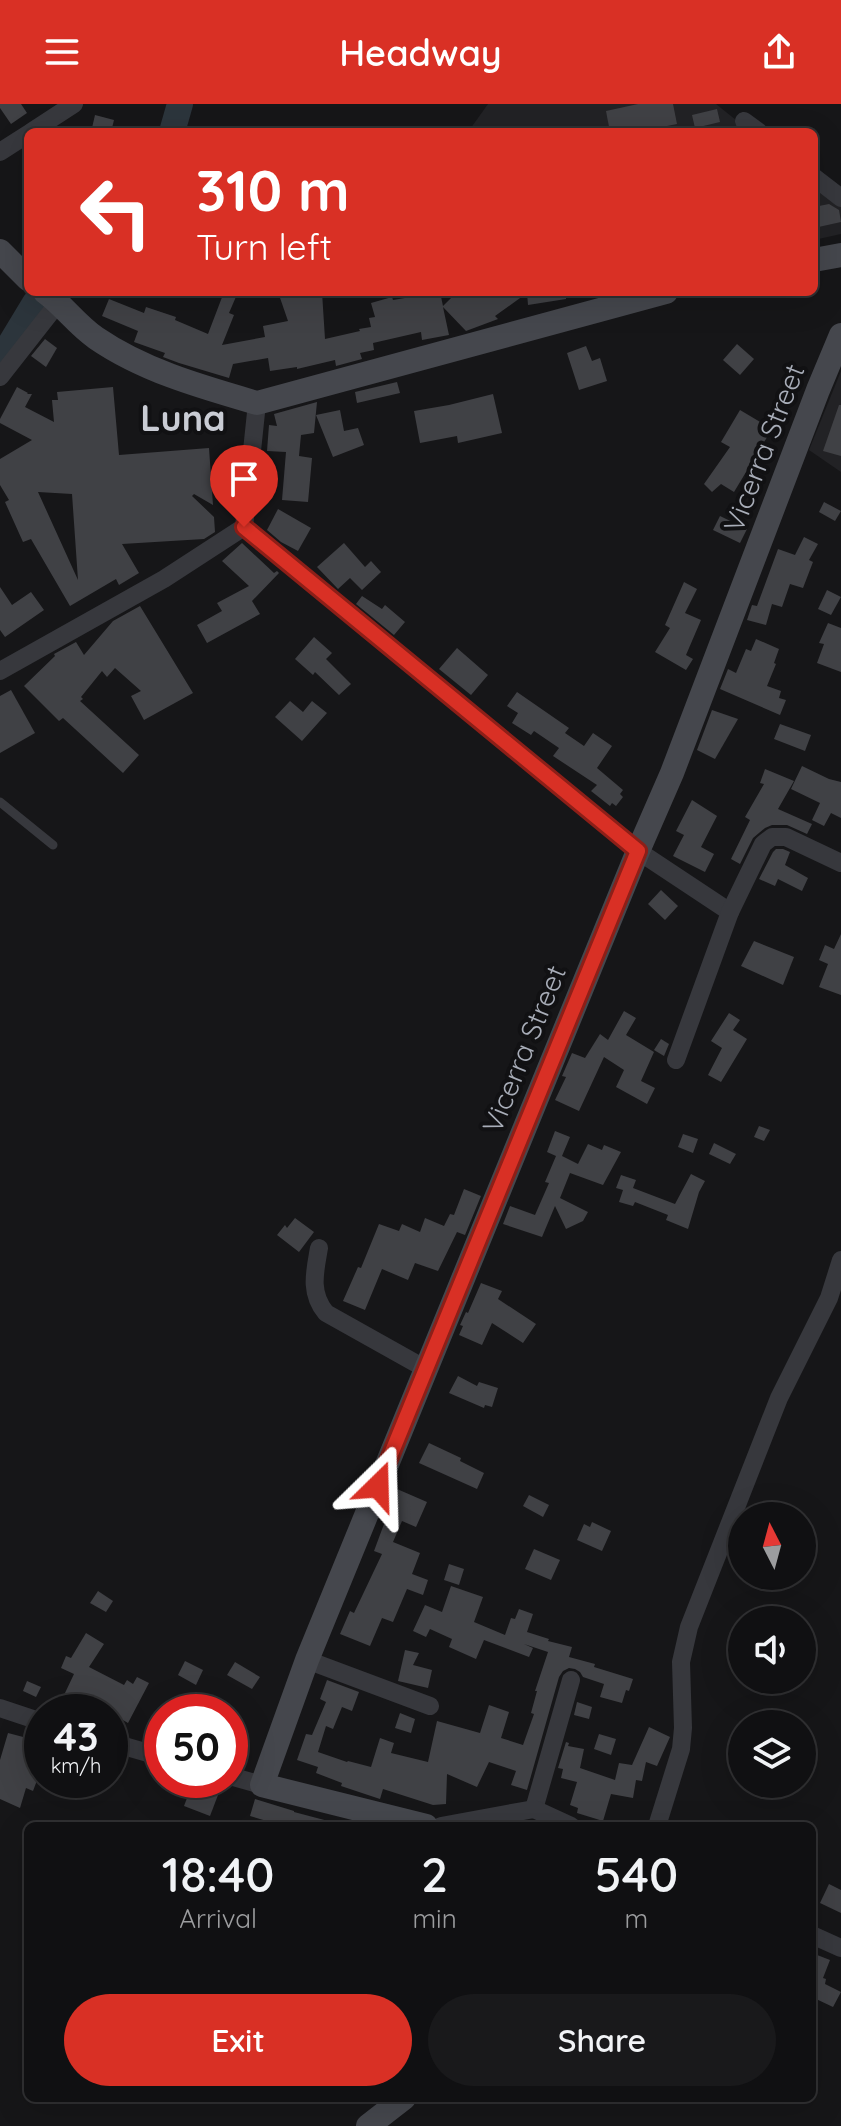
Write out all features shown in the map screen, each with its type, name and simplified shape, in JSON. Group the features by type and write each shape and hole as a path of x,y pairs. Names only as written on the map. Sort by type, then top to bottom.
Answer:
{"main road":[{"path":"0,251 24,275"},
{"path":"818,259 841,255"},
{"path":"51,297 94,337 145,365 192,384 257,403 651,296"},
{"name":"Vicerra Street","path":"262,1785 307,1660 672,773 841,335"},
{"path":"262,1785 410,1822"},
{"path":"368,2126 399,2102"}],"street":[{"path":"38,128 74,104"},
{"path":"0,152 24,137"},
{"path":"818,180 841,198"},
{"path":"0,377 51,297"},
{"path":"244,527 257,403"},
{"path":"244,527 638,851 730,912"},
{"path":"0,671 164,579 244,527"},
{"path":"676,1060 730,912 763,844 772,837 786,837 841,863"},
{"path":"319,1248 315,1295 326,1313 426,1369"},
{"path":"658,1822 681,1749 681,1662 689,1627 779,1398 829,1298 841,1260"},
{"path":"307,1660 430,1706"},
{"path":"534,1809 571,1680"},
{"path":"0,1708 24,1716"},
{"path":"248,1781 262,1785"},
{"path":"463,1822 534,1809 562,1822"},
{"path":"816,1937 841,1948"}],"lane":[{"path":"0,802 53,845"}],"shaded area":[{"path":"488,104 716,104 746,128 471,128"},
{"path":"818,186 841,205 841,234 818,239"},
{"path":"841,371 841,472 809,450"}],"building":[{"path":"0,104 21,104 27,113 11,124"},
{"path":"638,104 673,104 677,124 657,128 609,128 606,111"},
{"path":"717,109 720,122 695,128 692,115"},
{"path":"95,115 114,120 112,128 92,128"},
{"path":"829,204 839,210 841,222 818,227 818,206"},
{"path":"222,296 236,296 229,313 234,315 222,345 265,337 263,326 288,321 279,296 322,296 325,339 371,327 369,318 375,317 371,303 392,297 393,300 441,296 443,306 453,296 523,296 495,316 498,319 466,331 443,307 449,335 422,340 421,332 373,343 374,350 360,353 362,359 336,366 335,360 297,369 270,371 268,358 233,364 229,378 163,357 165,353 134,342 138,331 102,316 109,299 144,313 146,307 176,317 175,320 208,334"},
{"path":"527,296 566,296 566,299 528,305"},
{"path":"45,339 57,348 46,367 31,356"},
{"path":"737,344 754,359 740,375 723,360"},
{"path":"586,346 592,361 600,358 607,381 579,390 567,353"},
{"path":"397,382 400,393 357,403 355,392"},
{"path":"17,387 32,394 25,407 54,422 52,400 58,400 57,392 113,387 119,455 209,448 213,505 194,494 192,496 214,517 215,532 204,539 122,544 139,573 119,585 116,579 70,606 31,539 23,542 5,502 9,500 0,485 0,459 32,440 0,423","holes":["38,492 72,494 78,580"]},
{"path":"493,394 502,433 458,443 457,436 420,443 414,411"},
{"path":"317,402 314,433 301,435 299,456 312,458 308,502 282,500 286,452 267,451 269,425 277,426 274,414"},
{"path":"841,405 841,456 823,451"},
{"path":"340,410 344,431 358,428 364,445 333,457 316,415"},
{"path":"740,410 772,429 734,492 721,484 712,492 704,484 730,447 721,442"},
{"path":"824,502 841,511 835,521 819,512"},
{"path":"278,509 311,528 298,551 267,530"},
{"path":"720,516 747,529 740,543 713,530"},
{"path":"804,537 818,544 809,560 813,562 803,588 790,584 782,607 772,604 766,625 747,620 752,605 757,606 778,549 795,555"},
{"path":"242,543 274,573 279,573 252,601 260,614 207,643 197,625 222,611 217,603 249,586 222,561"},
{"path":"344,543 365,567 371,561 381,572 362,590 350,578 338,589 317,567"},
{"path":"684,582 697,589 685,613 701,620 686,655 693,659 686,670 655,652 670,628 665,625"},
{"path":"0,587 12,605 31,592 44,610 5,637 0,630"},
{"path":"827,590 841,597 831,615 818,609"},
{"path":"362,596 382,609 385,605 405,622 394,635 356,604"},
{"path":"140,606 193,693 144,720 131,696 141,691 115,668 107,677 102,671 80,701 139,755 123,773 63,718 59,721 24,686 54,654 76,642 84,655 113,621"},
{"path":"828,623 841,628 841,672 817,663 824,644 819,643"},
{"path":"314,637 332,653 326,659 351,684 339,695 315,672 313,675 295,659"},
{"path":"756,639 779,649 767,686 781,691 779,698 786,700 780,715 720,689 728,669 736,673 746,649 751,651"},
{"path":"457,648 488,675 471,695 439,669"},
{"path":"11,690 35,733 0,753 0,696"},
{"path":"517,692 569,728 565,733 584,746 593,733 612,746 597,768 623,790 620,794 623,797 616,806 612,803 610,806 591,791 597,785 553,756 559,748 534,731 531,735 512,723 518,713 507,706"},
{"path":"290,701 303,712 312,701 327,713 302,741 275,717"},
{"path":"712,710 738,719 715,759 697,750"},
{"path":"780,724 811,735 805,751 774,739"},
{"path":"802,766 841,782 841,818 831,813 824,826 812,820 820,803 791,789"},
{"path":"765,769 794,781 778,809 812,824 807,834 787,825 765,828 753,838 740,864 731,859 750,820 745,817 764,784 760,783"},
{"path":"692,800 717,816 701,847 714,854 705,872 673,856 684,835 676,831"},
{"path":"776,849 790,852 785,865 808,878 802,891 778,879 775,886 759,879"},
{"path":"661,890 678,906 665,920 648,904"},
{"path":"841,934 841,995 819,987 828,964 819,960 825,945 834,949"},
{"path":"754,941 794,957 783,985 741,966"},
{"path":"624,1011 636,1018 626,1035 654,1052 641,1081 655,1088 647,1104 616,1087 624,1070 604,1057 579,1111 555,1100 566,1077 562,1076 572,1053 585,1058 600,1034 608,1040"},
{"path":"729,1013 740,1020 733,1030 747,1039 721,1082 708,1075 722,1048 711,1041"},
{"path":"661,1039 669,1044 664,1056 654,1050"},
{"path":"759,1126 770,1130 764,1141 754,1137"},
{"path":"555,1131 570,1137 562,1156 578,1164 588,1144 602,1150 604,1145 621,1152 603,1185 570,1173 560,1198 588,1212 583,1221 566,1229 555,1206 542,1237 503,1224 510,1206 535,1215 549,1183 545,1182 556,1156 547,1152"},
{"path":"683,1134 698,1139 693,1153 678,1147"},
{"path":"714,1143 736,1154 730,1164 709,1154"},
{"path":"691,1174 705,1181 688,1229 666,1220 668,1215 635,1202 633,1206 619,1202 623,1190 616,1188 621,1175 636,1180 633,1188 675,1204"},
{"path":"464,1189 481,1196 465,1235 457,1232 438,1271 415,1263 408,1280 382,1269 365,1310 343,1301 379,1224 399,1231 402,1224 420,1232 425,1218 444,1226 450,1214 454,1215"},
{"path":"295,1218 314,1232 299,1252 277,1235"},
{"path":"481,1283 502,1291 498,1299 536,1324 523,1343 492,1323 482,1345 459,1335 463,1326 460,1325"},
{"path":"458,1376 477,1386 479,1382 498,1388 492,1407 485,1405 484,1408 449,1393"},
{"path":"429,1443 484,1473 477,1489 419,1463"},
{"path":"397,1489 427,1502 416,1527 402,1521 393,1542 420,1553 412,1574 428,1580 423,1595 407,1589 393,1622 382,1618 370,1646 340,1634 350,1611 354,1613 382,1554 374,1551"},
{"path":"529,1495 549,1505 543,1517 523,1506"},
{"path":"592,1522 611,1531 602,1551 577,1540 584,1524 590,1527"},
{"path":"534,1549 560,1560 551,1580 525,1569"},
{"path":"449,1564 464,1569 459,1585 444,1580"},
{"path":"451,1586 483,1597 474,1622 505,1635 511,1618 515,1619 519,1609 533,1614 527,1632 572,1647 569,1657 633,1679 622,1703 600,1697 604,1684 583,1677 575,1669 563,1671 527,1790 511,1785 516,1771 489,1762 477,1787 447,1774 446,1804 433,1805 383,1789 380,1799 341,1786 342,1783 316,1773 318,1767 297,1760 306,1734 312,1735 326,1702 320,1699 327,1680 359,1692 352,1711 342,1707 333,1729 326,1726 318,1752 347,1762 371,1767 380,1738 394,1743 391,1753 428,1762 437,1721 480,1733 489,1705 509,1712 501,1738 523,1745 534,1714 531,1713 535,1691 548,1652 524,1644 533,1648 529,1657 484,1640 476,1659 449,1647 452,1639 430,1629 426,1637 413,1631 425,1605 442,1612"},
{"path":"98,1591 113,1601 106,1612 90,1603"},
{"path":"86,1633 104,1644 89,1667 124,1685 127,1680 133,1684 137,1677 149,1683 128,1723 128,1694 65,1694 74,1674 61,1668 66,1656 71,1658"},
{"path":"405,1650 419,1653 413,1665 432,1670 428,1688 398,1681"},
{"path":"185,1661 203,1670 196,1685 178,1675"},
{"path":"235,1662 260,1677 252,1689 227,1675"},
{"path":"27,1681 41,1687 38,1694 23,1691"},
{"path":"577,1702 592,1707 589,1719 574,1715"},
{"path":"400,1713 415,1719 411,1733 395,1728"},
{"path":"649,1727 670,1737 657,1766 646,1762 642,1781 636,1780 633,1798 611,1794 603,1821 577,1813 578,1808 570,1805 577,1782 561,1778 563,1769 558,1768 566,1742 568,1746 584,1749 580,1768 615,1780 619,1763 632,1765"},
{"path":"8,1733 24,1737 24,1795 20,1808 0,1799 0,1760"},
{"path":"599,1734 616,1739 611,1755 594,1749"},
{"path":"187,1798 217,1798 210,1816 184,1806"},
{"path":"255,1799 332,1822 270,1822 250,1816"},
{"path":"829,1884 841,1890 841,1913 820,1903"},
{"path":"816,1955 830,1960 823,1978 826,1979 825,1984 841,1992 833,2007 816,1999"}],"waterway":[{"path":"173,128 180,104"},
{"path":"0,361 41,296"}],"district":[{"name":"Luna","path":"183,418"}],"route":[{"path":"244,527 638,851 378,1486"}]}
